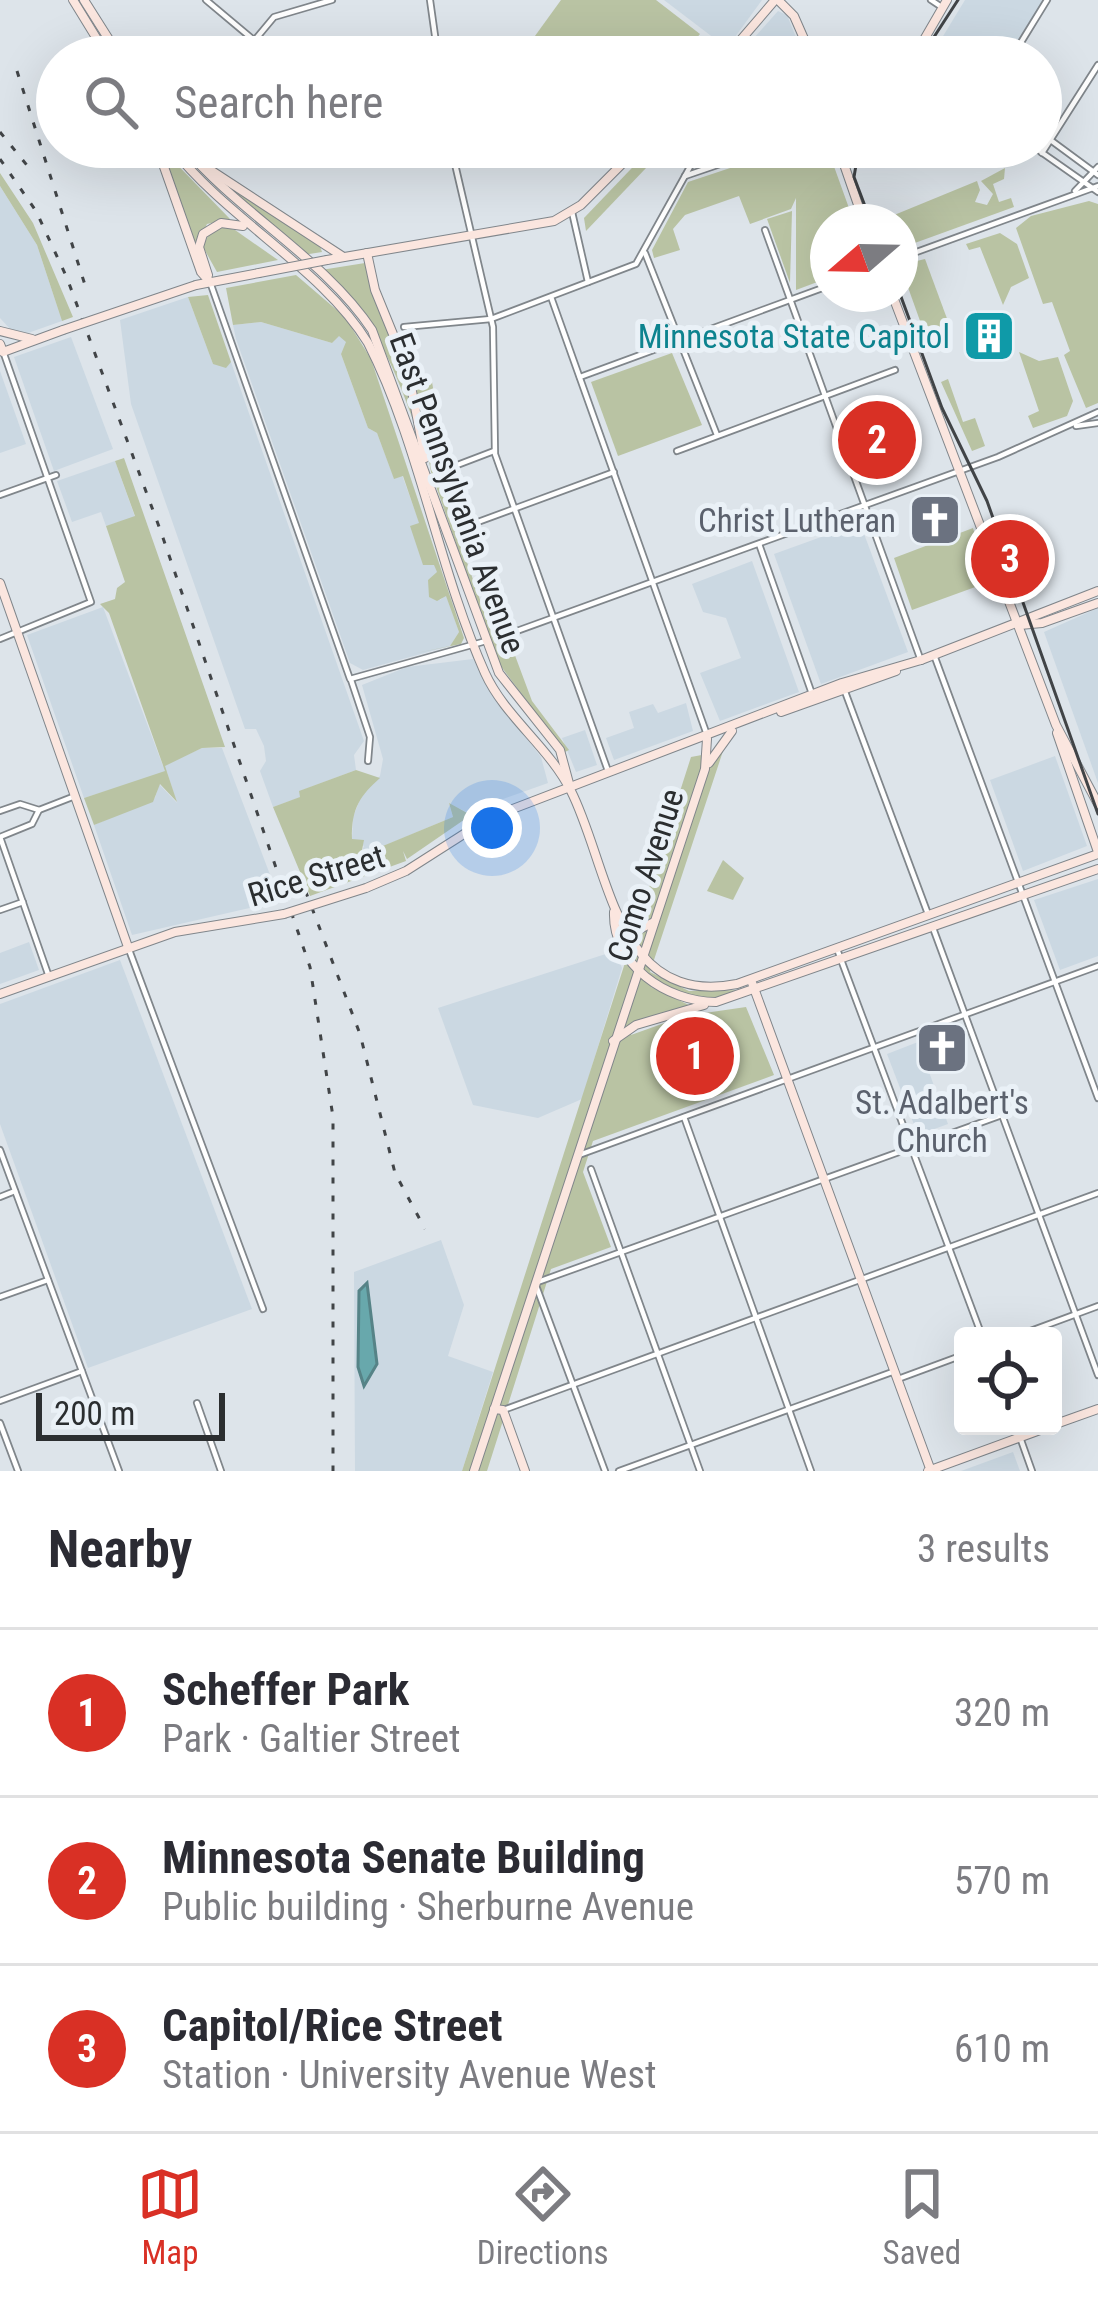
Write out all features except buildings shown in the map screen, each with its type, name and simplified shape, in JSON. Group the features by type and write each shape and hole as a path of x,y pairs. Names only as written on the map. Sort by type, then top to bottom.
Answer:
{"main road":[{"path":"73,0 95,36"},
{"path":"84,0 107,36"},
{"path":"744,36 776,0 794,16 803,36"},
{"path":"926,36 945,4"},
{"path":"164,168 201,272 210,282"},
{"name":"East Pennsylvania Avenue","path":"192,168 253,232 341,307 368,343 496,692 544,748 570,788"},
{"name":"East Pennsylvania Avenue","path":"204,168 365,320 387,361 486,640 508,689 560,751 570,788"},
{"path":"207,168 343,257"},
{"path":"1,349 196,285 545,224 572,212 617,168"},
{"path":"845,168 858,204"},
{"path":"210,282 199,247 202,234 232,223 253,232"},
{"path":"367,253 375,290 408,371 430,483"},
{"path":"614,910 644,957 691,984 725,986 1098,853 963,470 899,312"},
{"path":"0,331 39,338"},
{"path":"0,583 128,947"},
{"name":"Rice Street","path":"0,994 175,932 284,914 367,888 406,872 473,825 1018,625 1098,591"},
{"name":"Rice Street","path":"1018,625 1042,623 1098,603"},
{"path":"1056,725 1098,804"},
{"path":"705,769 733,729"},
{"name":"Como Avenue","path":"474,1471 498,1410 612,1042 705,769 706,739"},
{"path":"570,788 614,910 621,943 639,970 669,993 716,1002"},
{"path":"612,1042 636,1025 755,992 1098,869"},
{"path":"624,928 636,932 655,921"},
{"path":"751,980 930,1470 1025,1435"},
{"path":"1062,1422 1098,1409"},
{"path":"498,1410 525,1471"}],"street":[{"path":"206,0 249,36"},
{"path":"257,36 274,17 332,0"},
{"path":"430,0 435,36"},
{"path":"931,0 945,4"},
{"path":"1025,36 1047,0"},
{"path":"1062,124 1098,65"},
{"path":"1062,148 1097,171 1070,195"},
{"path":"456,168 491,319 494,451 610,774"},
{"path":"404,327 491,319 636,264 689,168"},
{"path":"685,176 708,168"},
{"path":"1062,168 1097,190"},
{"path":"918,251 1070,195 1097,190"},
{"path":"572,212 588,282"},
{"path":"764,230 921,660"},
{"path":"645,253 718,435"},
{"path":"210,282 370,737 368,760"},
{"path":"580,377 810,294"},
{"name":"Como Avenue","path":"551,297 706,739"},
{"path":"0,639 92,602 1,349"},
{"path":"676,451 895,370"},
{"path":"503,636 963,470 1076,426 1098,412"},
{"path":"1076,426 1098,423"},
{"path":"452,467 494,451"},
{"path":"467,526 614,472"},
{"path":"0,495 56,475"},
{"path":"759,544 813,699"},
{"path":"350,679 486,640"},
{"path":"934,655 1098,1099"},
{"path":"844,688 928,916"},
{"path":"0,811 20,803 39,810 75,796"},
{"path":"39,810 32,824 0,837 49,976"},
{"path":"0,910 23,902"},
{"path":"933,928 1098,1375"},
{"path":"128,947 262,1309"},
{"path":"837,949 979,1327"},
{"path":"576,1156 1098,966"},
{"path":"605,1471 535,1282 1001,1114"},
{"path":"684,1118 812,1471"},
{"path":"0,1150 119,1471"},
{"path":"591,1169 700,1471"},
{"path":"0,1197 15,1191"},
{"path":"498,1410 1098,1193"},
{"path":"0,1297 48,1280"},
{"path":"1041,1327 1098,1306"},
{"path":"619,1471 789,1409 954,1358"},
{"path":"0,1401 82,1371"},
{"path":"197,1402 221,1471"},
{"path":"0,1423 18,1471"},
{"path":"1020,1437 1032,1471"}],"shaded area":[{"path":"664,0 762,0 736,36 711,36"},
{"path":"965,0 1044,0 1022,36 943,36"},
{"path":"778,11 787,15 796,36 756,36"},
{"path":"0,186 37,245 62,321 28,333 12,331 0,318"},
{"path":"188,297 213,364 231,362 364,741 354,755 356,770 300,791 301,797 273,807 260,771 266,761 264,746 256,729 245,729 131,404 120,320"},
{"path":"261,322 332,343 339,335 347,342 341,354 368,428 377,433 394,478 402,475 438,574 428,580 440,600 446,595 459,632 450,646 363,670 350,663 236,339 233,325"},
{"path":"71,337 113,449 54,471 14,357"},
{"path":"0,371 26,444 0,453"},
{"path":"115,461 135,517 106,526 101,512 72,522 57,481"},
{"path":"860,523 908,652 821,684 774,554"},
{"path":"752,561 799,692 720,721 700,673 741,658 726,618 703,612 692,584"},
{"path":"103,607 163,766 202,748 222,748 280,901 132,935 94,825 155,798 159,784 177,803 167,772 84,798 27,635"},
{"path":"1098,608 1098,783 1044,632"},
{"path":"473,659 494,697 541,757 548,783 467,812 449,804 453,817 360,856 364,846 352,840 353,817 363,792 380,776 383,759 362,685 407,667"},
{"path":"686,703 693,731 614,760 606,738 634,728 629,712 653,704 658,713"},
{"path":"585,730 597,765 576,772 562,738"},
{"path":"1055,756 1087,846 1023,871 990,780"},
{"path":"1098,879 1098,956 1060,970 1034,900"},
{"path":"29,942 39,970 0,984 0,953"},
{"path":"615,951 622,968 582,1099 538,1118 473,1105 438,1008"},
{"path":"120,960 252,1309 88,1368 0,1124 0,1004"},
{"path":"918,1042 948,1124 918,1135 887,1054"},
{"path":"441,1240 464,1305 448,1356 493,1372 462,1471 355,1471 354,1272"},
{"path":"1013,1452 1020,1471 961,1471"}],"green space":[{"path":"561,0 656,0 700,34 698,36 535,36"},
{"path":"168,168 180,168 230,219 207,224 196,247"},
{"path":"632,168 646,168 586,231 584,218"},
{"path":"730,168 835,168 848,204 810,204 810,285 796,290 796,198 791,209 750,224 739,196 685,215 673,229 680,250 654,258 652,250 688,182"},
{"path":"1005,168 1004,179 993,184 999,202 1011,198 1014,207 918,242 918,205 977,181 980,190 975,202 987,205 993,194 981,181"},
{"path":"0,173 33,223 73,317 62,321 37,245 0,186"},
{"path":"220,182 320,246 322,252 303,255"},
{"path":"1089,201 1098,204 1098,403 1086,408 1064,355 1070,351 1052,302 1043,304 1016,228 1031,216"},
{"path":"792,211 790,283 767,219"},
{"path":"220,226 235,230 278,260 217,272 203,247 210,231"},
{"path":"1000,233 1017,244 1029,278 1011,287 1003,305 980,247 969,250 966,244"},
{"path":"925,259 949,324 924,332 917,312 918,261"},
{"path":"365,263 403,369 413,420 378,338 321,270"},
{"path":"296,275 345,317 371,359 464,638 461,644 412,654 450,646 459,632 446,596 437,601 429,597 428,580 437,572 434,565 423,565 410,526 419,523 403,476 394,479 377,433 368,428 341,354 346,342 339,336 332,343 261,322 233,325 226,288"},
{"path":"208,295 231,362 226,368 213,364 188,297"},
{"path":"1019,352 1039,361 1058,357 1073,401 1067,416 1033,428 1028,416 1039,411"},
{"path":"672,353 702,425 618,456 591,382"},
{"path":"948,379 963,422 975,418 985,446 972,451 941,382"},
{"path":"432,382 448,472 437,476 451,516 456,515 457,533 465,539 461,545 494,640 503,648 510,642 532,701 569,750 565,752 497,661 431,472 415,385"},
{"path":"124,458 225,747 202,748 165,766 177,802 160,784 153,802 94,825 84,798 165,771 109,613 100,604 115,599 117,588 125,582 106,526 135,516 115,461"},
{"path":"973,528 989,582 912,610 894,558"},
{"path":"723,751 650,972 689,991 743,990 706,998 649,976 651,987 689,1005 635,1023 631,1035 684,1016 746,1007 774,1075 593,1141 583,1172 611,1247 551,1269 487,1471 462,1471 691,757"},
{"path":"356,770 380,778 363,797 353,819 352,839 364,840 361,855 453,817 449,803 471,815 407,859 403,851 406,861 310,896 273,807 300,797 299,791"},
{"path":"723,860 744,878 733,900 707,891"}],"water":[{"path":"367,1283 377,1364 364,1386 358,1367 359,1291"}],"tram line":[{"path":"935,36 958,0"},
{"path":"856,168 864,204"},
{"path":"907,312 942,408 987,501 1098,814"}],"railway":[{"path":"17,71 36,131"},
{"path":"0,132 30,169"},
{"path":"0,159 36,211 67,278 161,532 310,967 333,1117 333,1471"},
{"path":"48,168 85,285"},
{"path":"299,874 360,1034 395,1173 425,1229"}],"place":[{"name":"Minnesota State Capitol","path":"989,336"},
{"name":"Minnesota Senate Building","path":"877,440"},
{"name":"Christ Lutheran","path":"935,520"},
{"name":"Capitol/Rice Street","path":"1010,559"},
{"name":"St. Adalbert's Church","path":"942,1048"},
{"name":"Scheffer Park","path":"695,1056"}]}
